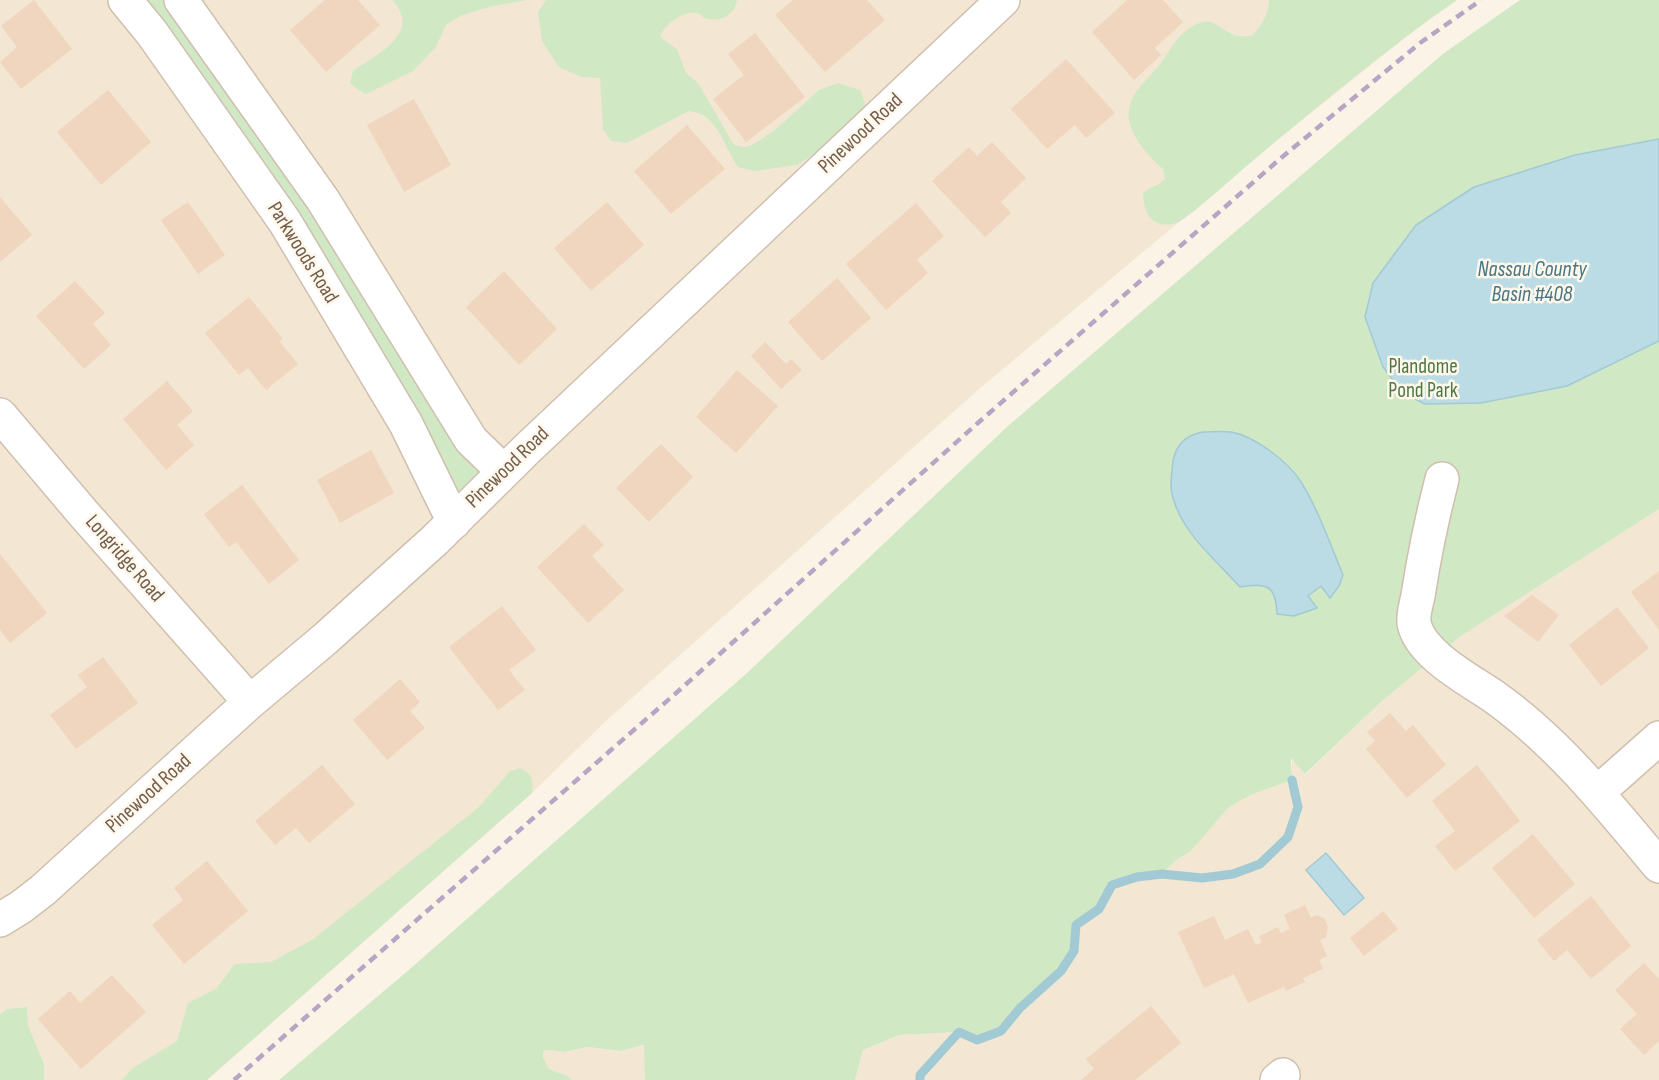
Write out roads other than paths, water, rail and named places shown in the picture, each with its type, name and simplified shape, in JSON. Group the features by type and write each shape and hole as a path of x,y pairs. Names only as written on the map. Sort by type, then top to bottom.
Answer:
{"street":[{"name":"Parkwoods Road","path":"125,0 152,33 285,222 406,424 454,522"},
{"name":"Pinewood Road","path":"0,920 43,891 250,702 325,639 454,522 503,471 1003,0"},
{"name":"Parkwoods Road","path":"187,2 323,200 471,440 503,471"},
{"path":"152,33 187,2"},
{"name":"Longridge Road","path":"0,415 90,522 250,702"},
{"path":"1442,479 1431,521 1414,621 1421,640 1436,656 1526,722 1557,751 1597,792 1659,866"},
{"path":"1597,792 1659,738"}],"water":[{"name":"Nassau County Basin #408","path":"1659,139 1659,341 1567,386 1481,403 1425,404 1403,393 1383,367 1365,317 1373,283 1416,225 1474,187 1575,155"},
{"path":"1203,432 1231,432 1260,444 1280,458 1301,482 1319,516 1343,575 1339,586 1330,598 1321,586 1308,596 1317,608 1294,616 1277,614 1272,591 1257,585 1240,587 1201,546 1184,523 1172,494 1173,461 1183,441"},
{"path":"1326,853 1364,898 1344,915 1306,870"}],"waterway":[{"path":"920,1080 920,1075 959,1032 977,1040 1001,1031 1020,1008 1061,971 1074,951 1076,925 1099,909 1112,885 1137,877 1162,874 1202,878 1233,874 1260,864 1288,837 1298,807 1292,780"}],"railway":[{"path":"234,1080 1281,158 1420,43 1481,0"}],"park label":[{"name":"Plandome Pond Park","path":"1423,380"}]}
